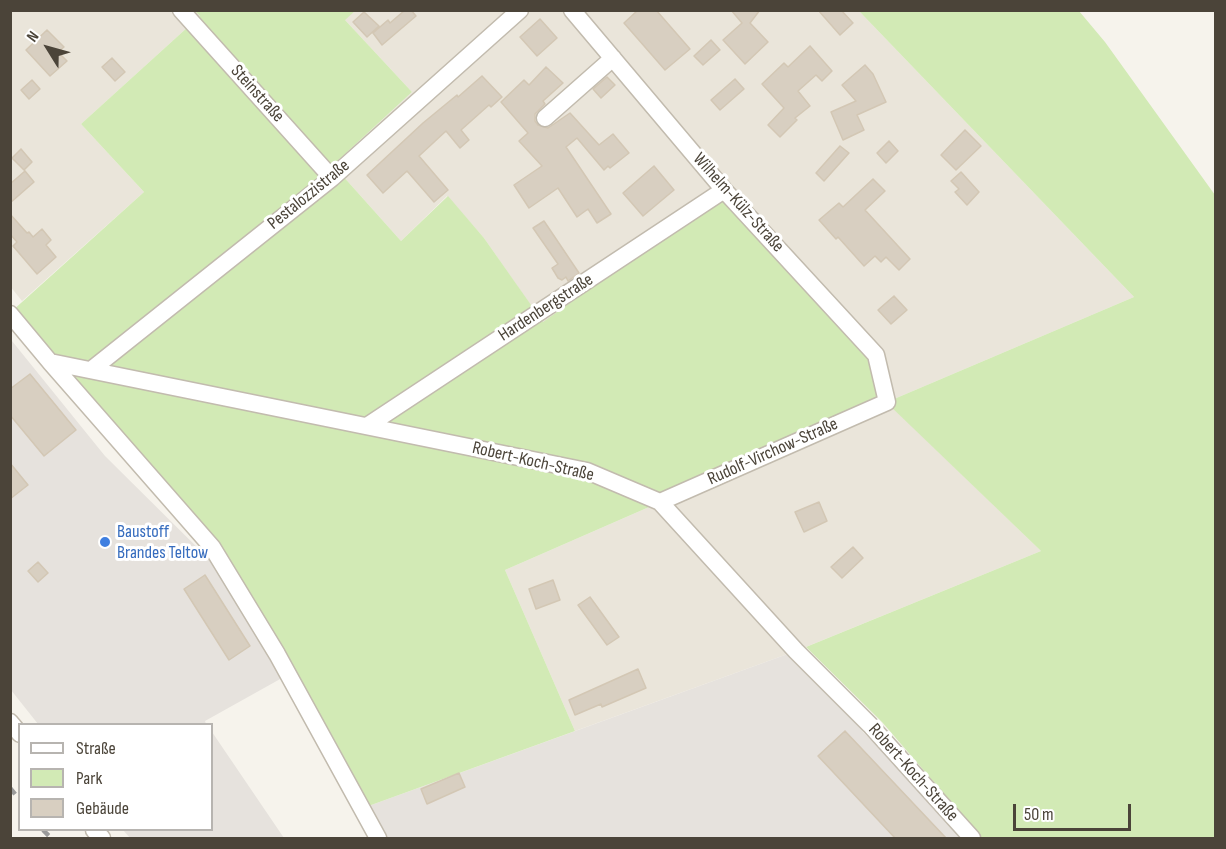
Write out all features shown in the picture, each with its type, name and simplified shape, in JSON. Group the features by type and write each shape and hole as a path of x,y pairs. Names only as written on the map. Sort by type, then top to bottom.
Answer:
{"street":[{"name":"Steinstraße","path":"181,10 332,178"},
{"name":"Pestalozzistraße","path":"91,370 332,178 520,10"},
{"name":"Wilhelm-Külz-Straße","path":"572,10 724,190 876,355 887,402"},
{"path":"545,118 613,58"},
{"name":"Hardenbergstraße","path":"367,426 724,190"},
{"path":"10,314 212,546 277,654 378,838"},
{"name":"Robert-Koch-Straße","path":"50,362 587,471 660,502 796,651 870,725 972,838"},
{"name":"Rudolf-Virchow-Straße","path":"660,502 887,402"}],"shaded area":[{"path":"195,10 200,16 81,124 144,192 22,301 10,286 10,11"},
{"path":"355,11 859,11 1134,297 887,402 1041,551 796,651 575,731 505,570 887,403 723,195 543,323 484,238 447,196 401,241 333,165 412,92 344,19"},
{"path":"12,341 105,456 217,567 282,678 205,721 206,723 37,723 11,690"},
{"path":"796,651 863,732 926,794 966,838 378,838 363,808"},
{"path":"213,733 284,838 130,838 124,831 213,831"}],"green space":[{"path":"195,11 355,11 345,20 412,92 333,165 401,241 448,196 484,238 543,322 723,195 870,359 887,402 1134,297 859,11 1079,11 1105,42 1215,195 1215,838 982,838 882,722 806,647 1041,551 887,403 505,570 575,731 363,808 212,547 11,312 144,192 81,124 200,16"}],"building":[{"path":"405,10 411,10 416,16 382,45 373,33 388,20 390,23"},
{"path":"638,10 656,10 690,49 665,70 624,23"},
{"path":"731,10 760,10 750,23 768,42 745,64 723,40 742,23"},
{"path":"818,10 841,10 853,23 840,35"},
{"path":"364,12 379,26 367,37 353,22"},
{"path":"540,19 557,38 537,56 520,37"},
{"path":"47,30 64,47 58,52 67,61 50,76 26,50"},
{"path":"711,40 720,50 703,65 694,56"},
{"path":"810,46 832,71 822,81 816,75 798,91 810,106 795,118 797,120 780,137 768,125 784,108 762,84 784,63 788,67"},
{"path":"112,58 125,72 115,81 102,67"},
{"path":"865,65 873,74 886,102 857,115 864,130 843,140 831,112 856,101 842,85"},
{"path":"546,67 563,83 543,101 545,104 535,114 535,121 538,125 548,128 570,113 599,145 613,134 629,153 604,170 577,138 566,147 611,214 597,223 588,209 577,217 558,188 529,208 514,185 542,166 519,141 528,133 501,102 524,80 529,85"},
{"path":"482,76 502,97 491,107 489,105 461,130 469,140 460,148 446,131 419,156 448,190 434,202 407,171 383,193 367,175 423,123"},
{"path":"607,77 615,85 601,98 593,89"},
{"path":"735,79 744,89 720,110 711,100"},
{"path":"32,80 40,89 29,99 21,90"},
{"path":"965,130 981,146 956,170 941,155"},
{"path":"889,141 898,151 886,163 877,153"},
{"path":"840,146 849,153 824,181 816,173"},
{"path":"21,149 32,162 24,170 12,158"},
{"path":"654,166 674,190 643,216 623,193"},
{"path":"25,171 34,182 10,203 10,184"},
{"path":"961,172 979,192 967,205 955,192 959,189 951,181"},
{"path":"873,179 885,191 865,210 910,259 899,270 886,257 881,262 875,256 864,266 819,220 839,203 843,207"},
{"path":"10,214 33,237 42,229 51,240 46,245 56,257 37,274 13,246 17,242 10,234"},
{"path":"544,221 579,273 568,281 566,277 562,280 558,278 552,268 558,264 533,228"},
{"path":"894,296 907,310 891,324 878,310"},
{"path":"30,374 76,430 44,456 10,415 10,389"},
{"path":"10,463 28,485 10,499"},
{"path":"819,502 827,521 804,532 795,512"},
{"path":"853,547 863,558 842,578 831,567"},
{"path":"38,562 48,573 38,582 28,571"},
{"path":"205,575 250,646 229,660 184,589"},
{"path":"553,580 560,600 536,609 529,589"},
{"path":"590,597 619,637 607,645 578,605"},
{"path":"638,669 646,688 602,707 601,704 575,715 569,700"},
{"path":"845,731 946,838 895,838 818,756"},
{"path":"459,773 465,787 427,804 421,789"}],"railway":[{"path":"10,788 18,798"},
{"path":"44,831 51,838"}],"place":[{"name":"Baustoff Brandes Teltow","path":"105,542"}]}
